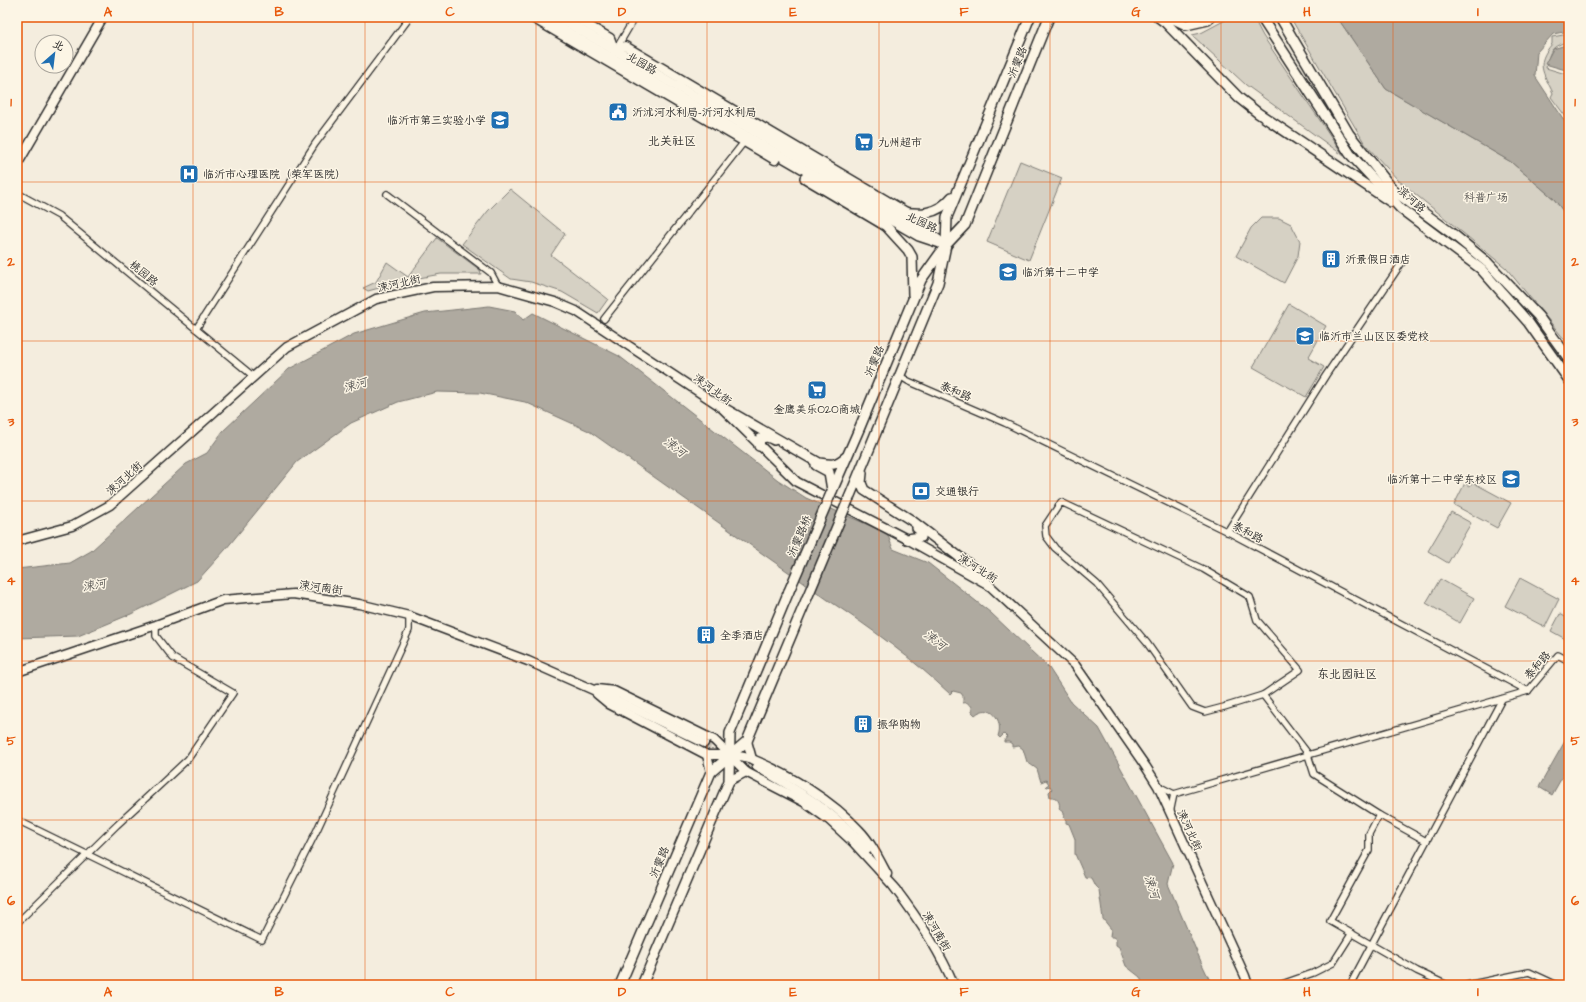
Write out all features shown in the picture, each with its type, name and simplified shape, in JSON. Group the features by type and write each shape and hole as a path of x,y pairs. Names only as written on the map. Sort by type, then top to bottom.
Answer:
{"main road":[{"path":"17,165 103,17"},
{"path":"531,17 886,226 908,250 912,257 914,299"},
{"name":"北园路","path":"541,17 613,55 891,210 946,245"},
{"name":"北园路","path":"558,17 613,55 770,151 919,236 946,245"},
{"path":"574,17 610,38 613,55 625,46 910,214"},
{"name":"沂蒙路","path":"620,985 711,772 747,741 863,466 938,283 946,245 947,216 1030,17"},
{"path":"1158,17 1166,22 1240,98 1258,114 1401,209"},
{"path":"1169,17 1186,24 1208,20 1210,17"},
{"name":"滨河路","path":"1261,17 1350,154 1401,209 1481,269 1528,322 1569,380"},
{"name":"滨河路","path":"1280,17 1349,134 1394,191 1454,235 1488,263 1538,316 1569,359"},
{"name":"沂蒙路","path":"832,491 921,280 946,245 964,225 1048,19"},
{"path":"770,151 775,160"},
{"path":"891,210 910,214 922,214 936,210 945,206 958,190"},
{"name":"涑河北街","path":"17,541 72,526 110,505 287,347 376,299 433,287 498,286 555,302 576,311 720,406 797,482 907,539 989,584 1075,665 1158,786 1246,976 1248,985"},
{"path":"720,406 819,463 832,465 838,464 848,455"},
{"path":"759,446 760,439 768,437 829,472 832,491"},
{"path":"863,466 861,483 864,490 911,520 979,572 989,584"},
{"name":"沂蒙路桥","path":"730,755 730,732 832,491"},
{"path":"849,498 862,495 867,497 922,532 921,537 907,539"},
{"name":"涑河南街","path":"17,672 156,626 223,600 293,594 359,604 409,616 528,661 616,700 704,743"},
{"path":"590,688 614,691 714,740 746,772 804,802 828,820 854,843 897,890"},
{"path":"590,688 609,704 707,755 730,755 752,759 814,792 859,829 897,890"},
{"path":"747,741 752,759"},
{"path":"707,755 711,772"},
{"path":"642,985 729,781 730,755"},
{"path":"757,767 803,793 830,813 858,838 897,890"},
{"path":"729,781 746,772"},
{"name":"涑河南街","path":"897,890 926,932 954,985"}],"street":[{"path":"196,329 315,144 410,17"},
{"path":"613,55 635,17"},
{"path":"604,319 744,142"},
{"name":"桃园路","path":"17,193 59,216 253,376"},
{"path":"387,194 491,273 498,286"},
{"path":"1227,532 1326,375 1403,261"},
{"name":"泰和路","path":"900,376 908,381 1006,423 1227,532 1528,691 1558,655 1569,661"},
{"path":"1061,502 1203,569 1250,597 1257,620 1300,670 1263,695 1205,712 1192,707 1147,644 1102,590 1056,548 1046,536 1045,526 1061,502"},
{"path":"17,820 262,940 316,830 409,630 409,616"},
{"path":"17,923 87,854 188,759 233,693 173,658 156,636 156,626"},
{"path":"1158,786 1174,794 1528,691"},
{"path":"1263,695 1308,755 1314,774 1379,815 1426,841"},
{"path":"1350,985 1502,699"},
{"path":"1170,813 1174,794"},
{"path":"1379,815 1369,834 1368,850 1330,921 1417,971 1445,984"},
{"path":"1279,985 1334,963 1352,933"},
{"path":"1467,985 1529,972 1557,985"}],"green space":[{"path":"1231,17 1253,17 1263,36 1344,156 1246,85 1192,35 1201,33"},
{"name":"科普广场","path":"1290,17 1337,17 1386,89 1511,162 1554,199 1569,219 1569,345 1506,268 1398,180 1365,144"},
{"path":"1569,34 1569,41 1558,45 1552,50 1546,68 1569,75 1569,121 1551,97 1553,93 1544,74 1542,63 1552,44 1552,37"},
{"path":"1020,161 1062,178 1029,260 987,242"},
{"path":"510,189 565,234 551,255 608,299 598,313 562,292 531,282 511,279 462,244 488,211"},
{"path":"1261,218 1279,218 1291,224 1300,241 1298,256 1284,283 1236,256 1251,228"},
{"path":"437,238 480,270 481,274 441,274 408,280 368,291 363,288 376,282 387,262 408,277"},
{"path":"1289,304 1326,326 1308,358 1324,367 1306,397 1253,367"},
{"path":"1472,482 1511,503 1497,528 1454,505 1465,483 1470,486"},
{"path":"1451,512 1471,523 1448,563 1428,551"},
{"path":"1520,578 1559,599 1545,627 1505,606"},
{"path":"1440,579 1474,598 1460,623 1426,603"},
{"path":"1560,614 1569,619 1569,641 1551,631"}],"water":[{"path":"1337,17 1569,17 1569,31 1553,34 1537,52 1535,76 1566,123 1569,124 1569,219 1554,199 1511,162 1386,89"},
{"path":"1569,44 1569,71 1545,64 1553,49"},
{"name":"涑河","path":"489,306 515,311 523,320 533,313 619,356 778,480 806,498 887,533 893,549 928,563 991,613 1049,668 1071,702 1099,728 1173,863 1168,884 1212,985 1143,985 1140,977 1126,966 1119,947 1116,945 1116,939 1110,937 1111,929 1103,919 1099,890 1091,878 1085,877 1075,854 1075,839 1069,824 1066,823 1064,813 1059,809 1058,800 1050,797 1049,792 1052,789 1050,786 1046,786 1049,784 1046,780 1041,782 1037,769 1027,762 1023,749 1019,746 1012,747 1012,744 1009,742 1004,742 1007,737 1004,734 1000,738 998,736 999,724 994,715 986,711 975,715 972,712 972,707 968,703 963,703 963,696 961,693 953,691 950,694 921,668 876,633 589,431 525,402 480,393 437,392 398,402 351,423 297,462 226,549 197,581 131,614 78,636 17,638 17,569 70,563 91,551 186,464 207,453 223,431 289,369 354,334 425,313"},
{"path":"1569,734 1569,765 1552,795 1539,787"}],"tunnel":[{"path":"704,743 757,767"}],"place":[{"name":"沂沭河水利局-沂河水利局","path":"618,112"},
{"name":"临沂市第三实验小学","path":"500,120"},
{"name":"九州超市","path":"864,142"},
{"name":"临沂市心理医院（荣军医院）","path":"189,174"},
{"name":"沂景假日酒店","path":"1331,259"},
{"name":"临沂第十二中学","path":"1008,272"},
{"name":"临沂市兰山区区委党校","path":"1305,336"},
{"name":"金鹰美乐O2O商城","path":"817,390"},
{"name":"临沂第十二中学东校区","path":"1511,479"},
{"name":"交通银行","path":"921,491"},
{"name":"全季酒店","path":"706,635"},
{"name":"振华购物","path":"863,724"}],"district":[{"name":"北关社区","path":"672,141"},
{"name":"东北园社区","path":"1347,674"}]}
